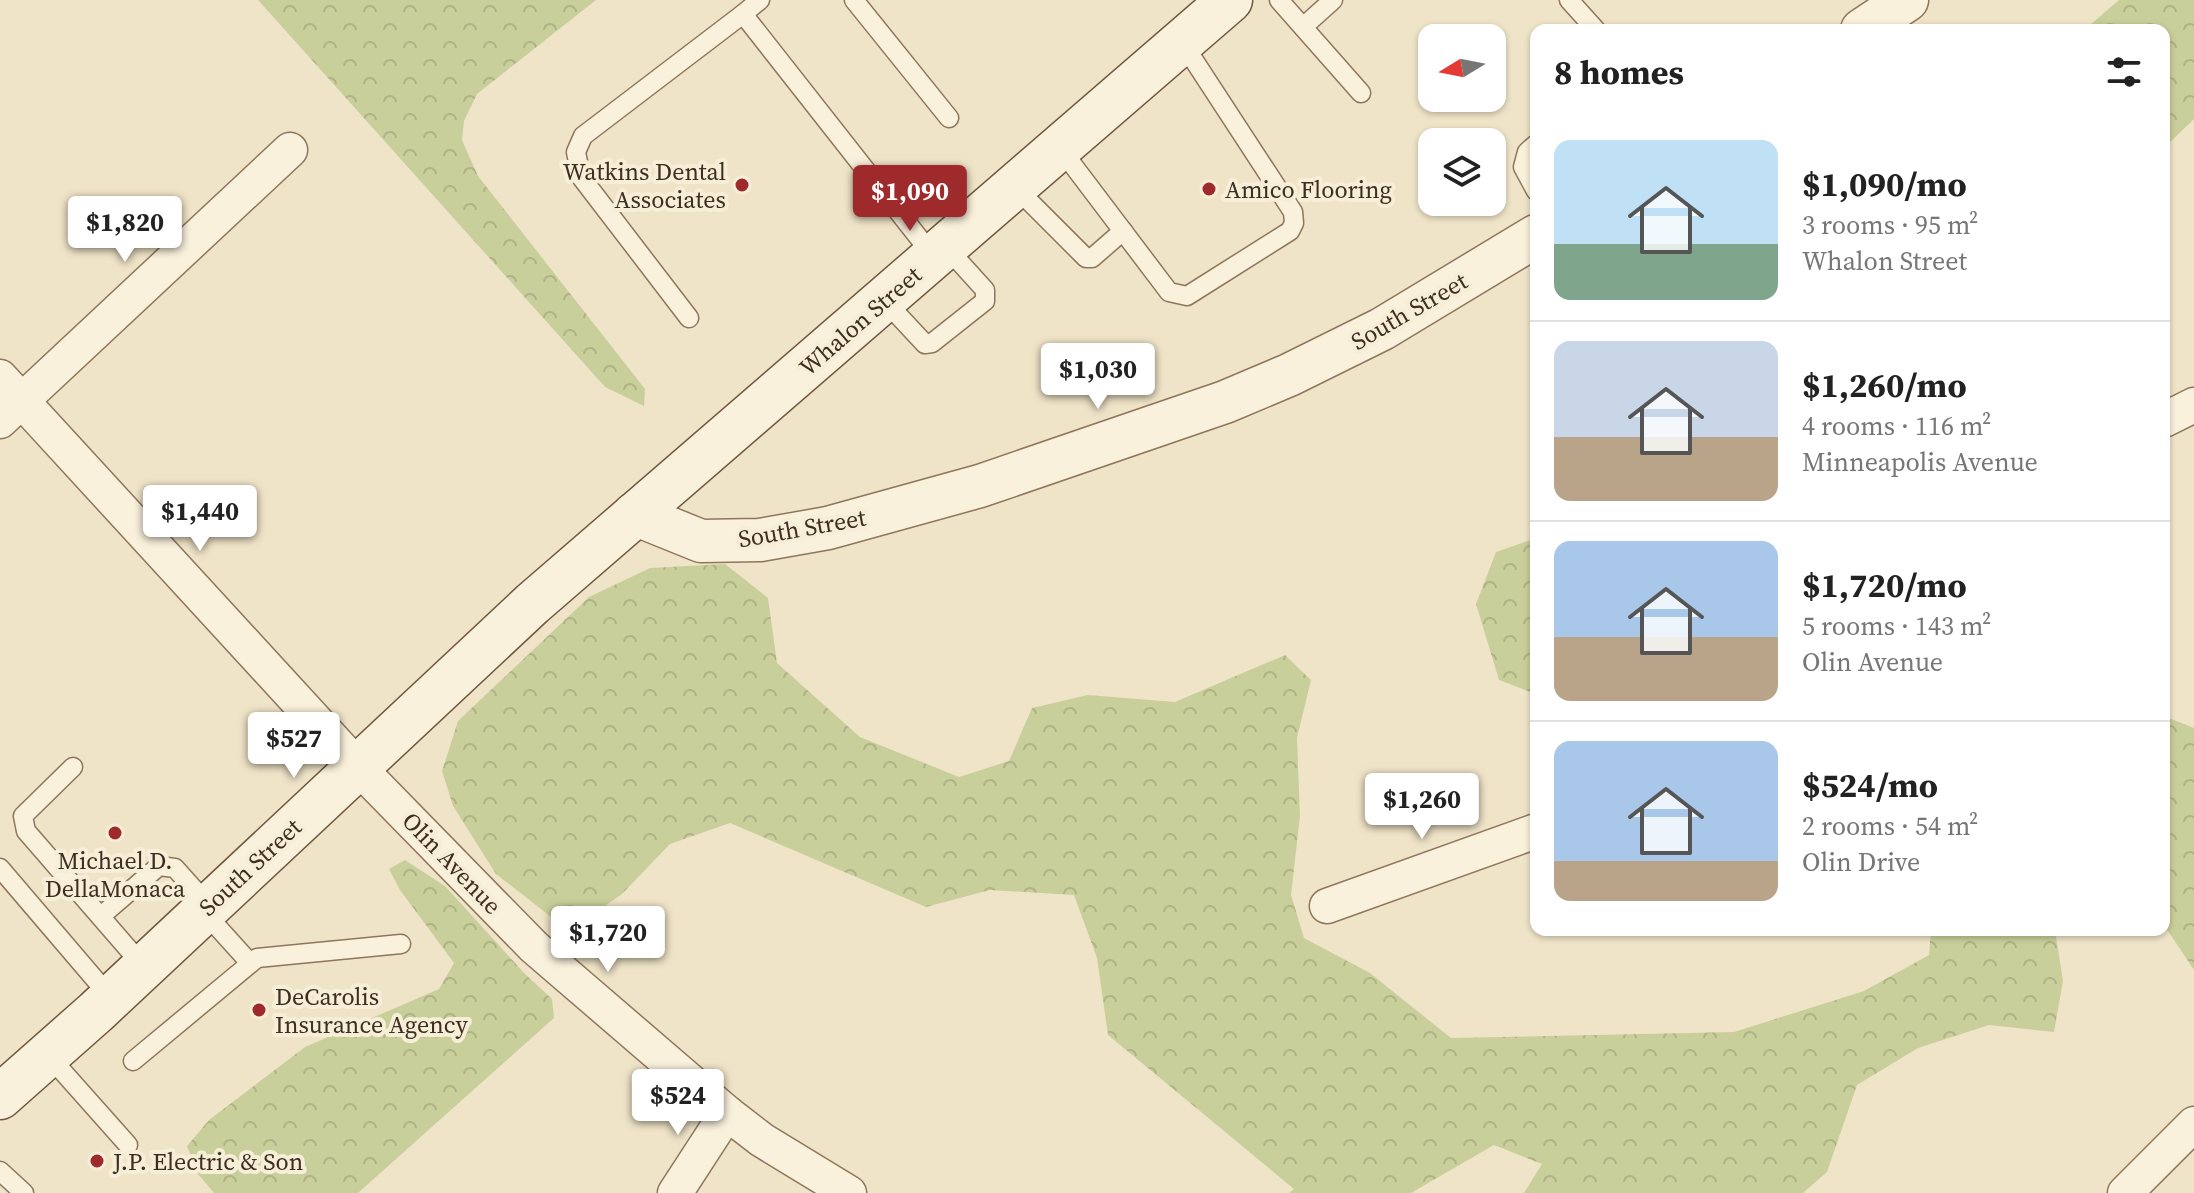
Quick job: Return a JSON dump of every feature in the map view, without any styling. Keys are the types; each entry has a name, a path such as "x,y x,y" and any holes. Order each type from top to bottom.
{"main road":[{"name":"Whalon Street","path":"634,514 1230,0"},
{"name":"South Street","path":"0,1097 634,514"}],"street":[{"path":"1871,24 1907,0"},
{"path":"7,399 290,150"},
{"name":"South Street","path":"634,514 701,541 760,540 828,528 965,491 1225,402 1289,375 1382,329 1530,240"},
{"name":"Olin Avenue","path":"7,399 534,947 727,1113 762,1140 849,1193"},
{"path":"2170,417 2194,405"},
{"path":"1327,906 1530,833"},
{"path":"675,1193 727,1113"},
{"path":"2125,1193 2194,1124"}],"lane":[{"path":"689,318 581,177 576,152 583,136 760,0"},
{"path":"854,0 949,118"},
{"path":"1279,0 1361,93"},
{"path":"1303,27 1333,0"},
{"path":"1569,0 1591,24"},
{"path":"743,14 940,252 985,290 985,301 932,343 925,344 884,300"},
{"path":"1060,148 1169,292 1187,296 1290,231 1294,223 1293,212 1182,42"},
{"path":"1530,149 1523,167 1530,180"},
{"path":"1015,187 1086,258 1092,258 1123,231"},
{"path":"73,767 23,816 26,831 144,967"},
{"path":"101,916 159,866 167,865 175,868 250,963"},
{"path":"0,868 111,998"},
{"path":"133,1061 250,963 267,956 401,944"},
{"path":"48,1055 128,1145"},
{"path":"0,1171 24,1193"}],"green space":[{"path":"258,0 596,0 477,94 464,121 462,140 478,176 645,389 644,406 605,387"},
{"path":"2119,0 2194,0 2194,119 2170,142 2170,24 2091,24"},
{"path":"1530,540 1530,692 1499,680 1476,604 1496,552"},
{"path":"725,564 768,598 777,663 860,737 959,777 1009,761 1032,708 1088,695 1175,702 1285,655 1311,680 1297,738 1300,816 1291,895 1304,938 1370,973 1451,1038 1734,1032 1864,991 1929,955 1931,936 2056,936 2063,981 2054,1032 1989,1025 1918,1048 1857,1085 1827,1172 1803,1193 1524,1193 1542,1164 1494,1145 1411,1193 1289,1193 1294,1189 1108,1035 1097,958 1074,895 990,890 926,907 730,823 670,844 622,894 569,931 496,874 453,806 442,771 458,721 589,597 650,568"},
{"path":"2170,718 2194,728 2194,970 2170,934"},
{"path":"405,860 445,886 525,974 552,999 554,1018 358,1193 214,1193 198,1174 187,1146 209,1120 305,1047 439,989 454,963 400,890 389,869"}],"place":[{"name":"Watkins Dental Associates","path":"742,185"},
{"name":"Amico Flooring","path":"1209,189"},
{"name":"Michael D. DellaMonaca","path":"115,833"},
{"name":"DeCarolis Insurance Agency","path":"259,1010"},
{"name":"J.P. Electric & Son","path":"97,1161"}]}
